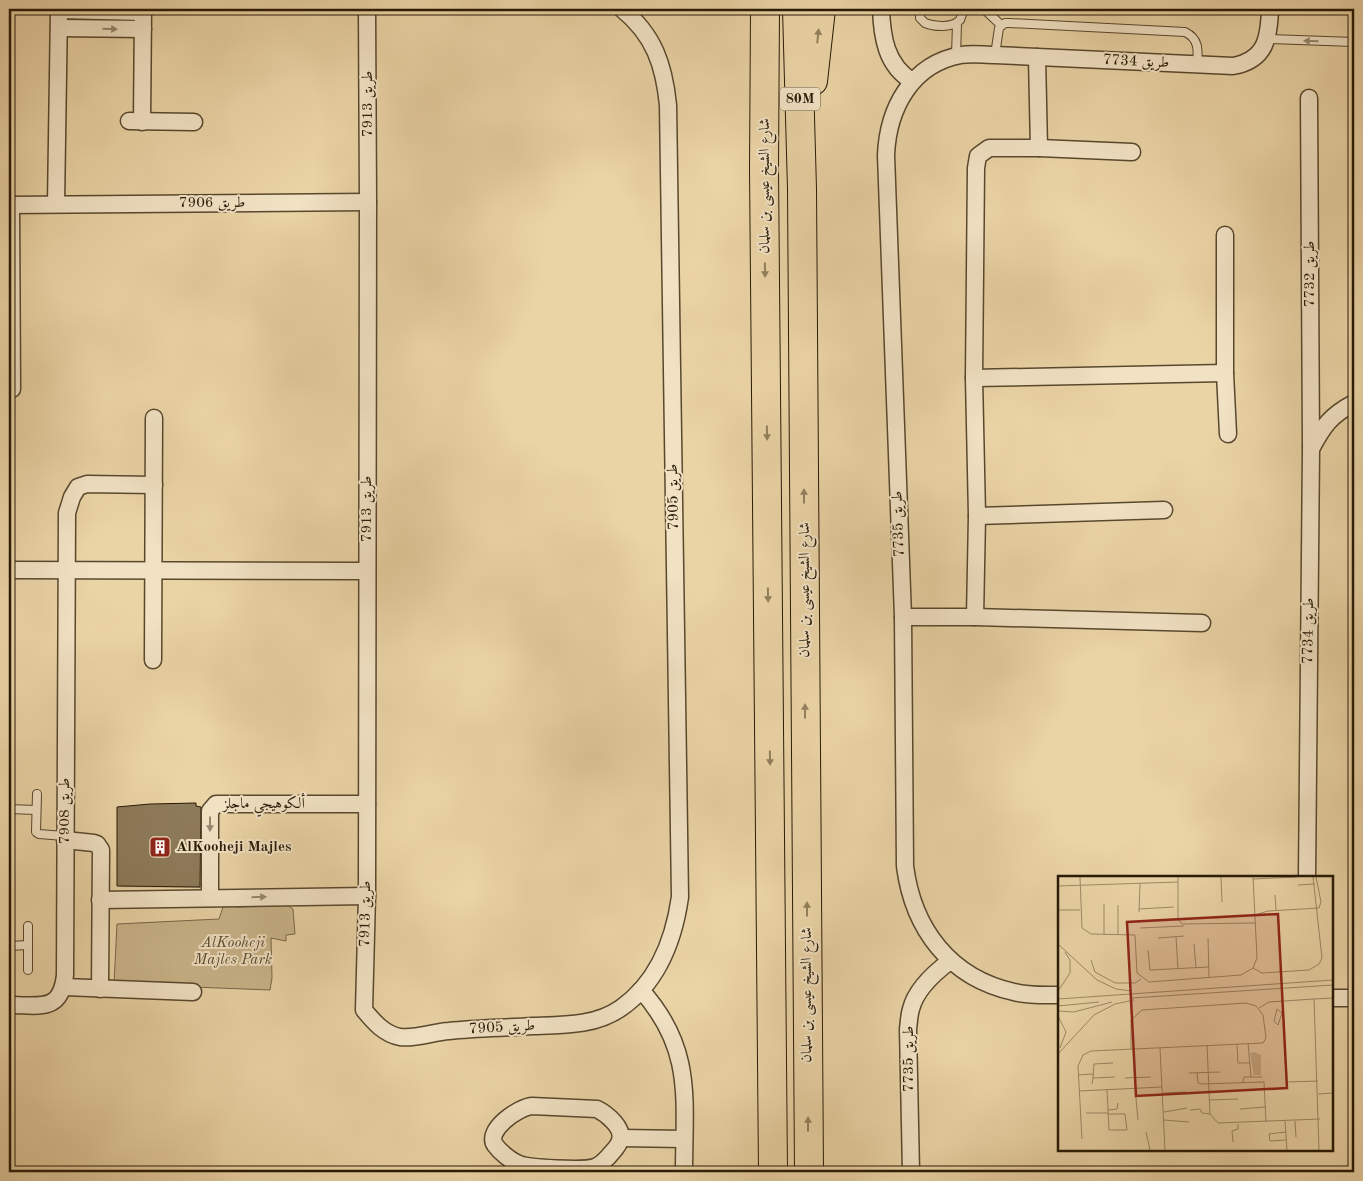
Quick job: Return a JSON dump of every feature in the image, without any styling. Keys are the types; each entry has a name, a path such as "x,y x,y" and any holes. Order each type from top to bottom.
{"highway":[{"name":"شارع الشيخ عيسى بن سلمان","path":"797,9 802,189 809,1172"},
{"path":"802,189 821,9"},
{"name":"شارع الشيخ عيسى بن سلمان","path":"761,10 774,1172"}],"street":[{"path":"56,204 59,9 143,10 136,122 194,122"},
{"name":"طريق 7913","path":"364,1010 367,896 367,9"},
{"name":"طريق 7905","path":"364,1010 383,1030 400,1037 449,1031 581,1024 608,1016 631,1000 641,990 654,974 664,956 674,930 680,897 668,105 666,81 659,58 648,36 633,18 622,9"},
{"path":"881,9 882,31 886,49 894,65 912,81"},
{"path":"1268,39 1270,9"},
{"path":"59,28 143,29"},
{"name":"طريق 7734","path":"959,56 996,55 1233,66 1247,62 1259,53 1268,39"},
{"name":"طريق 7735","path":"959,56 935,64 912,81 892,116 888,128 886,155 903,617 905,866 907,882 914,906 925,929 950,961 970,975 999,988 1031,995 1058,995"},
{"path":"1037,57 1039,148"},
{"name":"طريق 7732","path":"1310,98 1311,449"},
{"path":"975,617 977,516 974,378 976,168 978,156 989,148 1132,152"},
{"name":"طريق 7906","path":"10,205 368,202"},
{"path":"10,205 12,389"},
{"path":"1225,235 1225,373 1228,434"},
{"path":"974,378 1225,373"},
{"name":"طريق 7734","path":"1307,876 1311,449 1323,426 1338,411 1354,403"},
{"path":"153,660 154,418"},
{"name":"طريق 7908","path":"64,987 65,571 67,513 72,497 78,487 88,484 154,485"},
{"path":"977,516 1164,510"},
{"path":"9,570 366,571"},
{"path":"903,617 1202,623"},
{"name":"ألكوهيجي ماجلز","path":"210,898 210,811 216,804 367,804"},
{"path":"65,838 97,844 100,850 100,986"},
{"path":"100,900 367,896"},
{"name":"طريق 7735","path":"911,1172 908,1029 911,1008 922,988 934,973 950,961"},
{"path":"9,1005 34,1005 53,1002 57,1000 64,987 100,986 193,992"},
{"path":"641,990 654,1004 665,1021 680,1057 683,1076 684,1172"},
{"path":"1333,998 1354,998"},
{"path":"532,1106 597,1109 604,1113 618,1128 621,1138 618,1146 602,1163 589,1168 520,1165 497,1148 493,1138 497,1128 516,1111 532,1106"},
{"path":"621,1138 684,1138"}],"lane":[{"path":"920,9 920,18 925,23 947,25 957,23"},
{"path":"959,56 957,23 963,15 964,9"},
{"path":"984,9 1001,25"},
{"path":"1001,25 1009,23 1186,32 1197,43 1197,65"},
{"path":"996,55 997,34 1001,25"},
{"path":"1268,39 1354,42"},
{"path":"37,794 36,832 65,838"},
{"path":"9,809 36,810"},
{"path":"28,926 28,970"},
{"path":"9,946 28,945"}],"green space":[{"name":"AlKooheji Majles Park","path":"224,904 238,907 287,905 293,909 295,934 286,935 286,941 271,938 272,978 270,990 114,984 117,924 219,919"}],"building":[{"name":"AlKooheji Majles","path":"196,803 196,806 201,807 200,887 117,886 117,807"}],"place":[{"name":"AlKooheji Majles","path":"160,847"}]}
